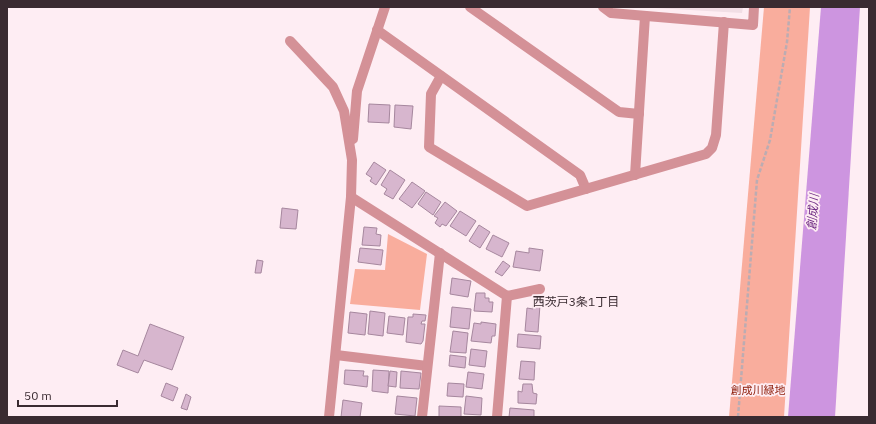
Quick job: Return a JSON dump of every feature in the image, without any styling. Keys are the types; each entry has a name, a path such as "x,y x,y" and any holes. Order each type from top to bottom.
{"street":[{"path":"329,417 351,197 357,91 385,7"},
{"path":"470,7 619,112 638,114"},
{"path":"603,7 611,13 753,25 754,7"},
{"path":"635,175 645,16"},
{"path":"441,76 431,94 429,147 527,206 706,154 712,148 716,135 724,22"},
{"path":"377,30 580,175 586,189"},
{"path":"290,41 333,88 344,111 352,160"},
{"path":"351,197 507,296 540,289"},
{"path":"422,417 426,366 440,253"},
{"path":"497,417 507,296"},
{"path":"336,355 426,366"}],"path":[{"path":"738,417 757,180 770,140 787,42 790,7"}],"shaded area":[{"path":"637,7 743,7 742,13"}],"green space":[{"name":"創成川緑地","path":"764,7 810,7 784,417 729,417"},
{"path":"388,234 427,254 420,310 350,304 355,269 385,270"}],"water":[{"name":"創成川","path":"821,7 860,7 835,417 788,417"}],"building":[{"path":"369,104 390,105 389,123 368,122"},
{"path":"395,105 413,106 411,129 394,127"},
{"path":"374,162 386,170 376,185 370,181 372,178 366,174"},
{"path":"390,170 405,180 393,199 384,194 387,189 381,185"},
{"path":"412,182 425,191 412,208 399,199"},
{"path":"426,192 441,202 433,215 418,204"},
{"path":"445,202 457,211 446,226 442,224 440,227 435,223 438,218 434,216"},
{"path":"282,208 298,210 296,229 280,228"},
{"path":"460,211 476,221 466,236 450,226"},
{"path":"479,225 490,232 480,248 469,241"},
{"path":"364,227 377,228 376,234 381,235 380,246 362,245"},
{"path":"493,235 509,243 502,257 486,249"},
{"path":"360,248 383,250 381,265 358,262"},
{"path":"529,248 543,250 540,271 513,267 516,251 529,253"},
{"path":"257,260 263,261 261,273 255,273"},
{"path":"503,261 510,266 502,276 495,272"},
{"path":"452,278 471,281 468,297 450,294"},
{"path":"476,293 485,293 485,298 489,298 489,302 493,302 492,312 474,311"},
{"path":"533,305 540,305 538,332 525,331 527,308 533,309"},
{"path":"452,307 471,309 469,329 450,327"},
{"path":"370,311 385,313 383,336 368,334"},
{"path":"350,312 367,314 365,335 348,333"},
{"path":"413,314 426,315 425,321 422,321 421,324 425,324 423,341 421,344 406,342 408,317 413,317"},
{"path":"389,316 405,318 403,335 387,333"},
{"path":"481,322 496,324 495,336 492,336 491,343 471,341 474,323 481,324"},
{"path":"150,324 184,337 172,370 144,360 138,373 117,365 123,350 138,356"},
{"path":"453,331 468,333 466,353 450,352"},
{"path":"518,334 541,336 540,349 517,347"},
{"path":"471,349 487,351 485,367 469,365"},
{"path":"450,355 466,357 465,368 449,366"},
{"path":"521,361 535,362 534,380 519,379"},
{"path":"345,370 364,371 363,376 368,376 367,387 344,384"},
{"path":"373,370 389,371 388,393 372,391"},
{"path":"390,371 397,372 396,387 388,386"},
{"path":"401,371 421,373 419,389 400,388"},
{"path":"468,372 484,374 482,389 466,387"},
{"path":"166,383 178,388 173,401 161,396"},
{"path":"448,383 464,384 463,397 447,396"},
{"path":"523,384 532,384 533,393 537,394 536,404 518,403 518,391 522,392"},
{"path":"186,394 191,397 187,410 181,408"},
{"path":"397,396 417,398 415,416 395,414"},
{"path":"466,396 482,398 481,415 464,414"},
{"path":"343,400 362,403 360,417 341,417"},
{"path":"439,406 461,407 461,417 439,417"},
{"path":"510,408 534,410 534,417 509,417"}],"district":[{"name":"西茨戸3条1丁目","path":"576,302"}]}
